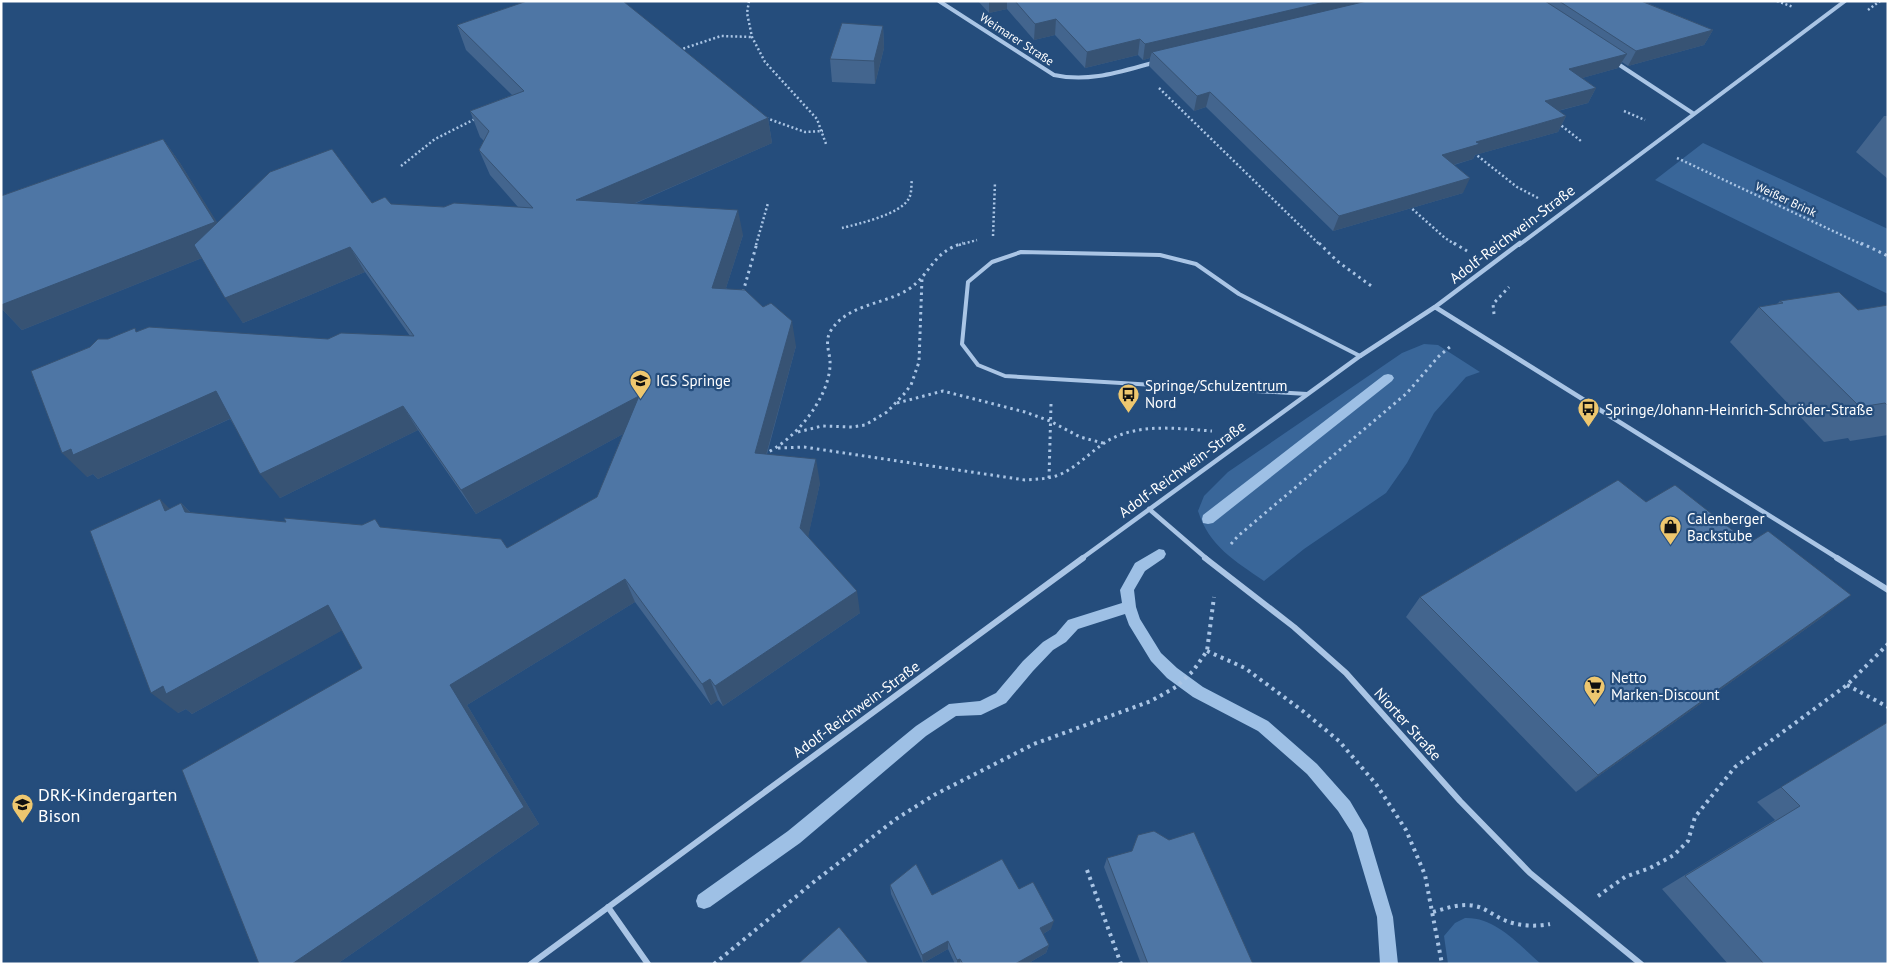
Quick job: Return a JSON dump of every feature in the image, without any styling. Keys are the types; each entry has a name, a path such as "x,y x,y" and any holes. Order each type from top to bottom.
{"street":[{"name":"Weimarer Straße","path":"940,1 1054,75 1075,80 1162,61"},
{"name":"Adolf-Reichwein-Straße","path":"531,964 1307,394 1360,356 1435,308 1845,1"},
{"path":"1614,61 1694,114"},
{"path":"1435,308 1888,590"},
{"name":"Niorter Straße","path":"1149,509 1221,572 1294,627 1346,673 1460,800 1524,866 1641,964"},
{"path":"608,907 648,964"}],"lane":[{"path":"1307,394 1005,376 978,365 962,344 968,282 992,262 1021,252 1160,255 1180,258 1196,264 1239,294 1360,356"}],"path":[{"path":"749,1 747,13 752,37 765,62 817,119 826,144"},
{"path":"1777,1 1798,9"},
{"path":"1865,12 1880,1"},
{"path":"674,52 720,36 752,37"},
{"path":"1153,82 1337,261 1374,288"},
{"path":"401,166 435,139 467,122 486,115"},
{"path":"758,118 768,118 781,122 804,134 823,132"},
{"path":"1558,123 1582,141"},
{"path":"1470,150 1517,186 1563,212"},
{"name":"Weißer Brink","path":"1683,153 1676,158 1888,256"},
{"path":"842,228 895,210 907,202 912,180"},
{"path":"992,262 994,182"},
{"path":"743,293 768,203"},
{"path":"1408,205 1445,238"},
{"path":"760,456 778,448 797,432 820,397 830,367 826,342 837,322 849,314 909,288 922,277 938,256 950,247 993,238"},
{"path":"797,432 822,426 852,427 865,425 876,420 911,385 918,362 922,277"},
{"path":"714,964 822,876 896,820 934,795 1034,744 1151,701 1176,687 1194,671 1207,651 1214,594 1227,550 1238,536 1371,425 1407,392 1438,357 1494,314 1493,304 1510,286"},
{"path":"1049,478 1051,379"},
{"path":"894,404 908,398 944,391 1006,406 1050,421 1080,437 1103,443"},
{"path":"778,448 804,447 1025,480 1049,478 1078,464 1103,443 1119,435 1152,428 1252,434"},
{"path":"1434,912 1461,905 1475,906 1490,911 1504,920 1525,925 1544,926 1564,920 1625,877 1650,868 1674,855 1688,841 1695,816 1735,767 1847,685 1888,644"},
{"path":"1207,651 1245,668 1339,742 1376,784 1406,830 1425,875 1434,912 1442,964"},
{"path":"1847,685 1888,707"},
{"path":"1088,870 1121,964"}],"shaded area":[{"path":"1703,143 1888,229 1888,294 1655,180"},
{"path":"1424,344 1438,345 1480,372 1466,377 1434,413 1407,463 1386,493 1304,549 1264,581 1224,552 1209,534 1198,511 1204,496 1228,472 1402,353"},
{"path":"1465,918 1487,922 1497,927 1541,964 1448,964 1444,936 1455,923"}],"building":[{"path":"527,1 623,1 768,118 576,200 738,210 712,288 745,290 763,307 771,303 792,321 755,453 816,459 800,528 857,591 715,686 710,679 702,684 625,579 450,685 524,807 292,964 259,964 182,770 362,668 328,605 166,694 163,686 151,693 90,531 160,499 165,511 181,503 185,512 286,522 284,518 362,525 375,519 380,527 501,539 507,548 597,497 639,396 461,490 403,406 260,474 216,391 73,455 71,449 62,453 31,371 90,347 98,339 108,339 135,328 136,332 149,327 328,339 341,333 414,336 350,247 225,298 194,245 270,172 332,149 372,203 385,197 391,204 444,207 454,203 533,208 479,150 489,131 470,111 524,91 457,25"},
{"path":"1015,1 1329,1 1145,44 1140,39 1087,52 1056,19 1035,24"},
{"path":"1367,1 1545,1 1627,54 1569,69 1596,88 1545,101 1566,116 1476,142 1480,144 1442,155 1470,178 1339,216 1210,92 1197,96 1152,52"},
{"path":"1559,1 1641,1 1713,30 1636,51"},
{"path":"842,23 883,26 874,61 830,59"},
{"path":"163,139 215,222 1,305 1,196"},
{"path":"1839,292 1858,310 1888,305 1888,406 1885,403 1860,407 1759,307 1783,303 1780,301"},
{"name":"Netto Marken-Discount","path":"1618,480 1646,502 1675,485 1749,543 1768,531 1851,595 1598,775 1420,597"},
{"path":"1888,722 1888,964 1764,964 1685,876 1800,806 1781,787"},
{"path":"1154,831 1169,840 1194,832 1253,964 1148,964 1107,858 1132,851 1138,835"},
{"path":"1002,859 1019,889 1033,882 1054,921 1040,928 1049,945 1015,964 963,964 960,959 957,960 948,941 922,955 890,885 916,864 932,895"},
{"path":"839,927 869,964 798,964"}],"waterway":[{"path":"1208,519 1388,378"},
{"path":"1129,607 1127,590 1140,567 1159,554"},
{"path":"704,901 794,837 921,731 954,709 981,708 1001,698 1028,666 1048,646 1061,638 1073,624 1129,607"},
{"path":"1129,607 1134,621 1156,657 1172,673 1198,692 1263,726 1312,769 1344,806 1359,830 1385,917 1389,964"}],"place":[{"name":"IGS Springe","path":"640,399"},
{"name":"Springe/Schulzentrum Nord","path":"1129,413"},
{"name":"Springe/Johann-Heinrich-Schröder-Straße","path":"1589,428"},
{"name":"Calenberger Backstube","path":"1671,546"},
{"name":"Netto Marken-Discount","path":"1595,705"},
{"name":"DRK-Kindergarten Bison","path":"22,823"}]}
